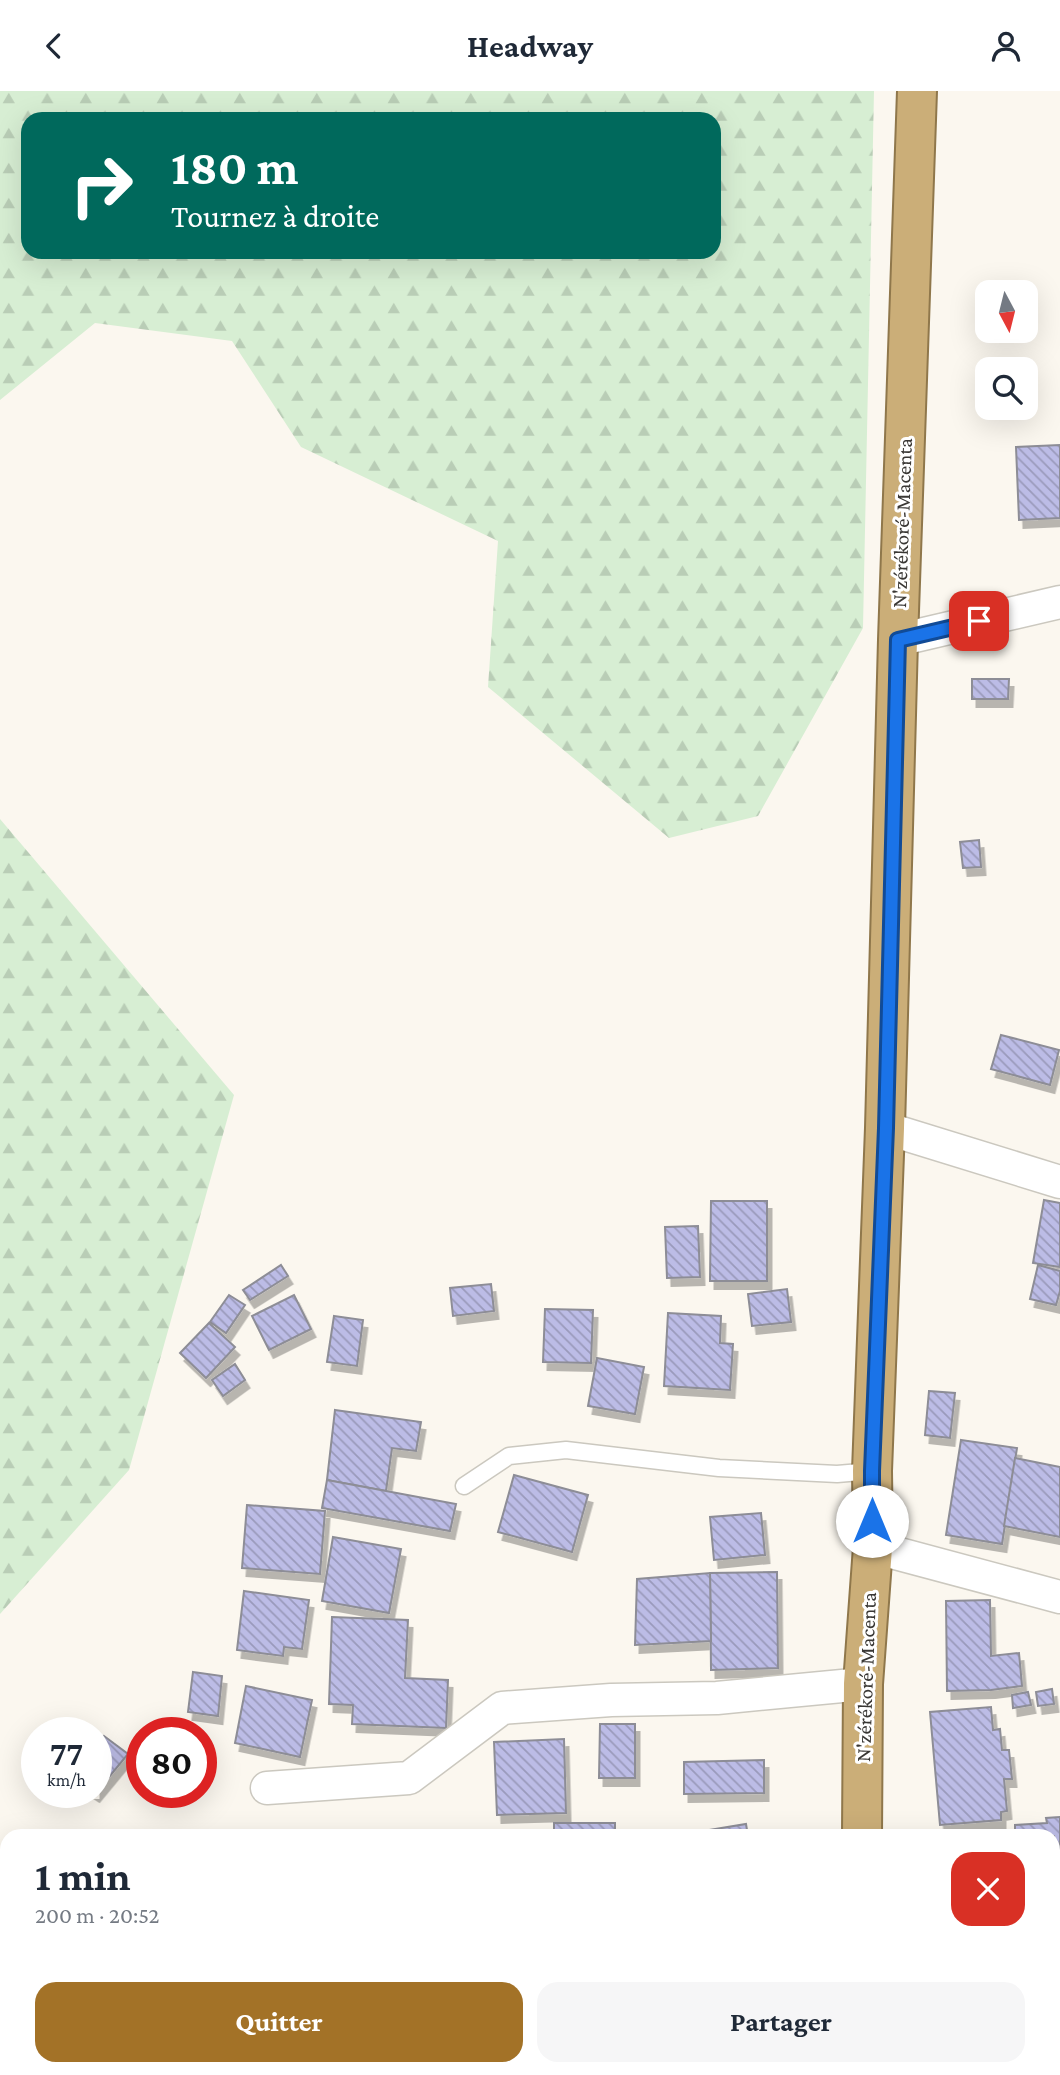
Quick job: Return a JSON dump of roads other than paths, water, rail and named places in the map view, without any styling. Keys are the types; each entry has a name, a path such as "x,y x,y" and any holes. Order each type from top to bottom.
{"highway":[{"name":"N'zérékoré-Macenta","path":"862,1829 863,1685 873,1547 872,1471 886,1128 898,640 917,91"}],"street":[{"path":"898,640 1060,602"},
{"path":"886,1128 1060,1182"},
{"path":"873,1547 1060,1597"},
{"path":"267,1789 409,1778 502,1708 611,1700 717,1698 863,1685"}],"lane":[{"path":"464,1486 509,1456 566,1450 719,1468 837,1474 872,1471"}]}
